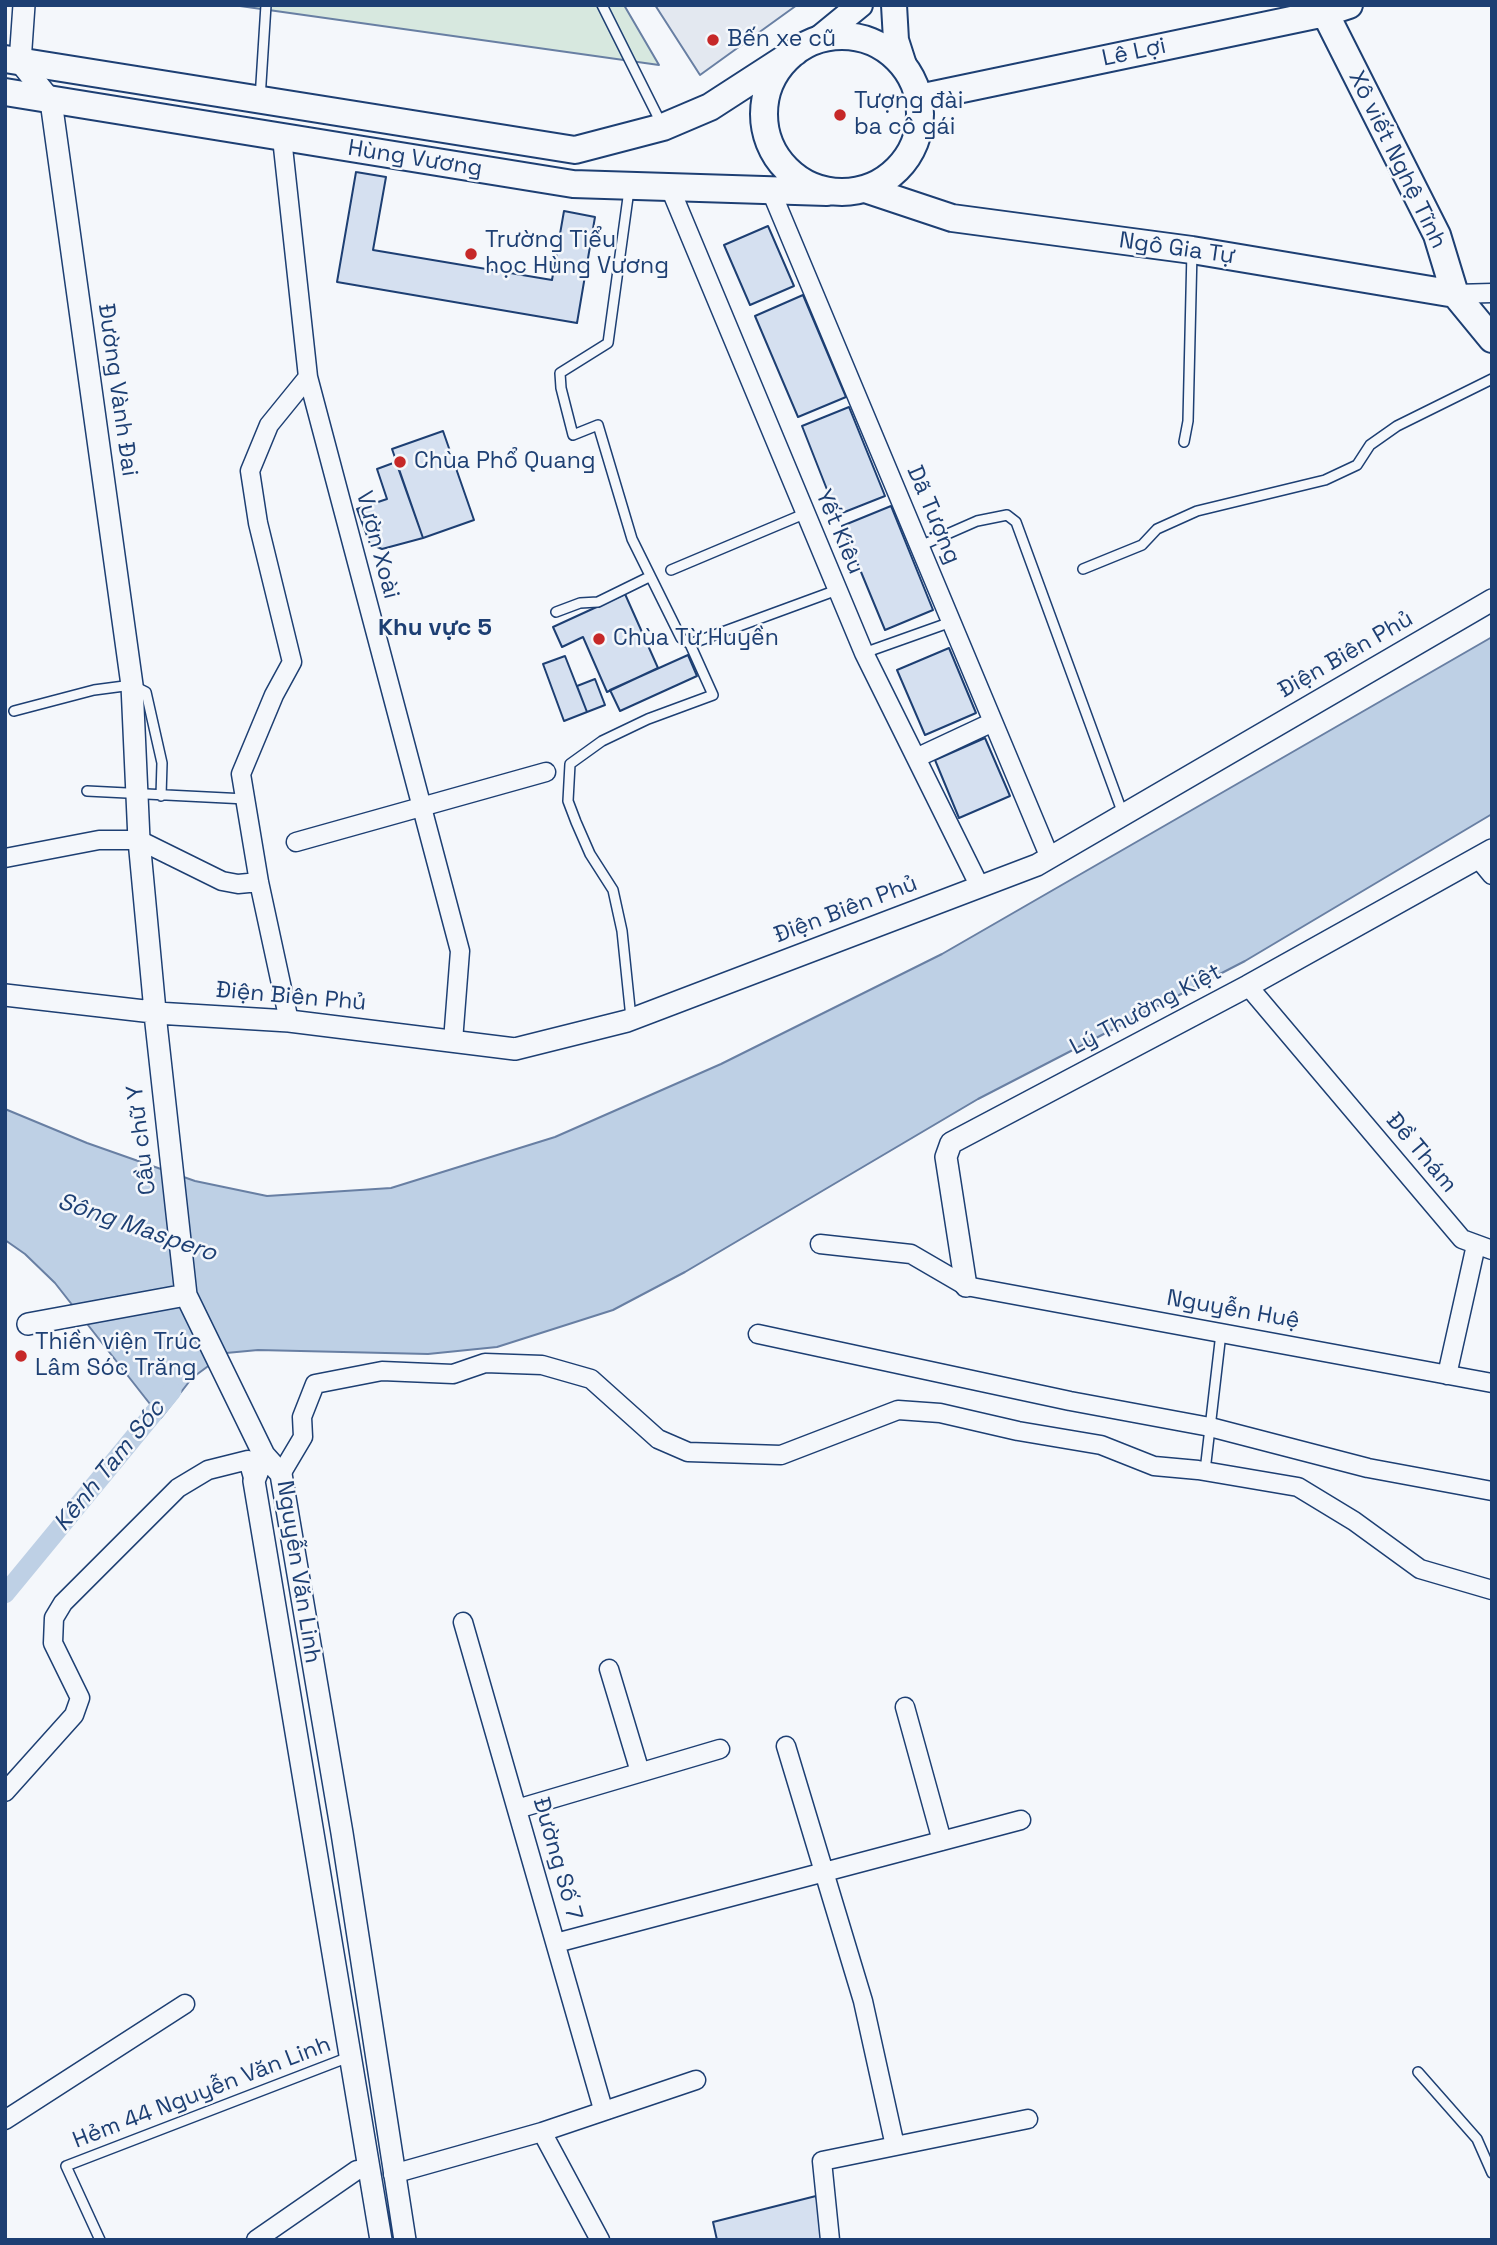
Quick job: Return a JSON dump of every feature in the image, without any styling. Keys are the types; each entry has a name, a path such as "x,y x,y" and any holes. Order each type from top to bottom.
{"main road":[{"path":"860,5 777,71 766,94 764,120 770,145 783,167 804,183 827,191 865,189 886,179 904,163 915,143 921,121 919,98 896,40 894,5"},
{"name":"Lê Lợi","path":"919,98 1337,9"},
{"name":"Xô viết Nghệ Tĩnh","path":"1337,9 1437,235 1455,294 1492,340"},
{"path":"805,47 840,36 864,39 886,49 904,65"},
{"name":"Hùng Vương","path":"13,61 575,150 663,127 710,107 805,47"},
{"name":"Hùng Vương","path":"5,92 573,184 827,191"},
{"path":"573,184 575,150"},
{"name":"Ngô Gia Tự","path":"865,189 952,218 1192,250 1455,294"}],"street":[{"path":"23,5 13,61 51,101"},
{"name":"Đường Vành Đai","path":"51,101 132,685"},
{"name":"Vườn Xoài","path":"282,138 307,377 460,951 453,1041"},
{"name":"Yết Kiêu","path":"670,188 864,653 980,887"},
{"name":"Dã Tượng","path":"771,191 1050,858"},
{"name":"Ngô Gia Tự","path":"1455,294 1492,293"},
{"path":"289,1021 259,882 242,774 274,695 292,662 258,523 250,471 269,425 307,377"},
{"name":"Điện Biên Phủ","path":"5,995 155,1014 289,1021 515,1049 631,1019 1050,858 1492,600"},
{"name":"Cầu chữ Y","path":"132,685 139,840 186,1295 264,1455"},
{"path":"916,758 993,722"},
{"path":"296,842 547,772"},
{"path":"5,858 99,840 139,840 222,881 237,884 259,882"},
{"name":"Lý Thường Kiệt","path":"966,1286 946,1157 951,1143 1487,861"},
{"name":"Đề Thám","path":"1248,986 1462,1239 1484,1248 1447,1375"},
{"name":"Nguyễn Huệ","path":"820,1244 911,1254 966,1286 1492,1383"},
{"path":"29,1324 186,1295"},
{"path":"758,1334 1070,1401 1210,1427 1368,1468 1492,1492"},
{"path":"281,1474 303,1437 302,1418 315,1384 382,1371 453,1374 485,1363 542,1365 591,1379 658,1439 688,1452 781,1455 898,1410 940,1413 1018,1432 1101,1445 1154,1466 1205,1471 1298,1487 1354,1521 1420,1569 1492,1590"},
{"name":"Nguyễn Văn Linh","path":"381,2240 254,1481 264,1455 281,1474 342,1833 405,2240"},
{"path":"5,1792 74,1716 80,1698 53,1643 54,1618 63,1603 177,1488 208,1470 248,1460 254,1481"},
{"name":"Đường Số 7","path":"463,1622 603,2109"},
{"path":"609,1669 640,1772"},
{"path":"905,1707 942,1841"},
{"path":"786,1746 822,1873 863,2001 895,2146"},
{"path":"517,1809 720,1749"},
{"path":"556,1943 1021,1820"},
{"path":"315,1838 342,1833"},
{"path":"5,2120 185,2004"},
{"path":"256,2240 310,2199 356,2170 393,2174 542,2132 603,2109 696,2080"},
{"path":"830,2240 822,2161 1028,2119"},
{"path":"542,2132 600,2240"}],"lane":[{"path":"260,100 266,5"},
{"path":"602,5 663,127"},
{"path":"629,186 608,343 560,373 573,435 598,425 632,539 681,638 690,644 713,695 648,719 602,741 569,764 568,801 590,854 613,890 622,931 631,1019"},
{"path":"1184,442 1188,421 1192,250"},
{"path":"1083,569 1142,545 1157,529 1197,511 1325,480 1357,465 1370,445 1397,426 1492,379"},
{"path":"671,570 804,514"},
{"path":"920,546 977,521 1006,515 1016,522 1123,816"},
{"path":"556,612 580,603 598,602 649,578"},
{"path":"690,644 837,590"},
{"path":"864,653 951,622"},
{"path":"15,710 54,698 132,685"},
{"name":"Đường Vành Đai","path":"132,685 146,692 153,715 162,763 161,796"},
{"path":"87,791 247,799"},
{"path":"1205,1471 1221,1333"},
{"name":"Hẻm 44 Nguyễn Văn Linh","path":"100,2240 66,2165 351,2057"},
{"path":"1418,2072 1477,2139 1492,2173"}],"shaded area":[{"path":"233,5 624,5 659,65"},
{"name":"Bến xe cũ","path":"655,5 797,5 700,75"}],"water":[{"name":"Sông Maspero","path":"1492,637 1492,814 1245,961 978,1099 685,1272 613,1310 497,1347 428,1354 258,1350 226,1353 192,1378 161,1418 55,1283 25,1254 5,1240 5,1109 87,1143 195,1181 267,1196 391,1188 555,1137 721,1064 942,954"}],"building":[{"path":"356,172 386,177 373,250 552,280 564,211 595,217 577,323 337,282"},
{"path":"768,226 794,286 750,305 724,245"},
{"path":"803,295 846,397 798,417 755,316"},
{"path":"849,407 885,496 837,515 802,426"},
{"path":"443,431 474,520 423,538 392,449"},
{"path":"396,462 423,538 382,549 370,544 357,509 387,499 377,469"},
{"path":"891,506 933,610 885,630 842,526"},
{"path":"625,594 658,668 607,692 583,637 562,647 553,627"},
{"path":"949,648 976,713 925,735 897,670"},
{"path":"688,655 697,676 620,711 610,690"},
{"path":"565,656 587,712 564,721 543,664"},
{"path":"595,679 605,705 587,712 577,686"},
{"path":"985,738 1010,796 959,818 935,760"},
{"path":"816,2196 827,2240 717,2240 713,2222"}],"waterway":[{"name":"Kênh Tam Sóc","path":"5,1594 172,1391"}],"place":[{"name":"Bến xe cũ","path":"713,40"},
{"name":"Tượng đài ba cô gái","path":"840,115"},
{"name":"Trường Tiểu học Hùng Vương","path":"471,254"},
{"name":"Chùa Phổ Quang","path":"400,462"},
{"name":"Chùa Từ Huyền","path":"599,639"},
{"name":"Thiền viện Trúc Lâm Sóc Trăng","path":"21,1356"}],"district":[{"name":"Khu vực 5","path":"435,628"}]}
